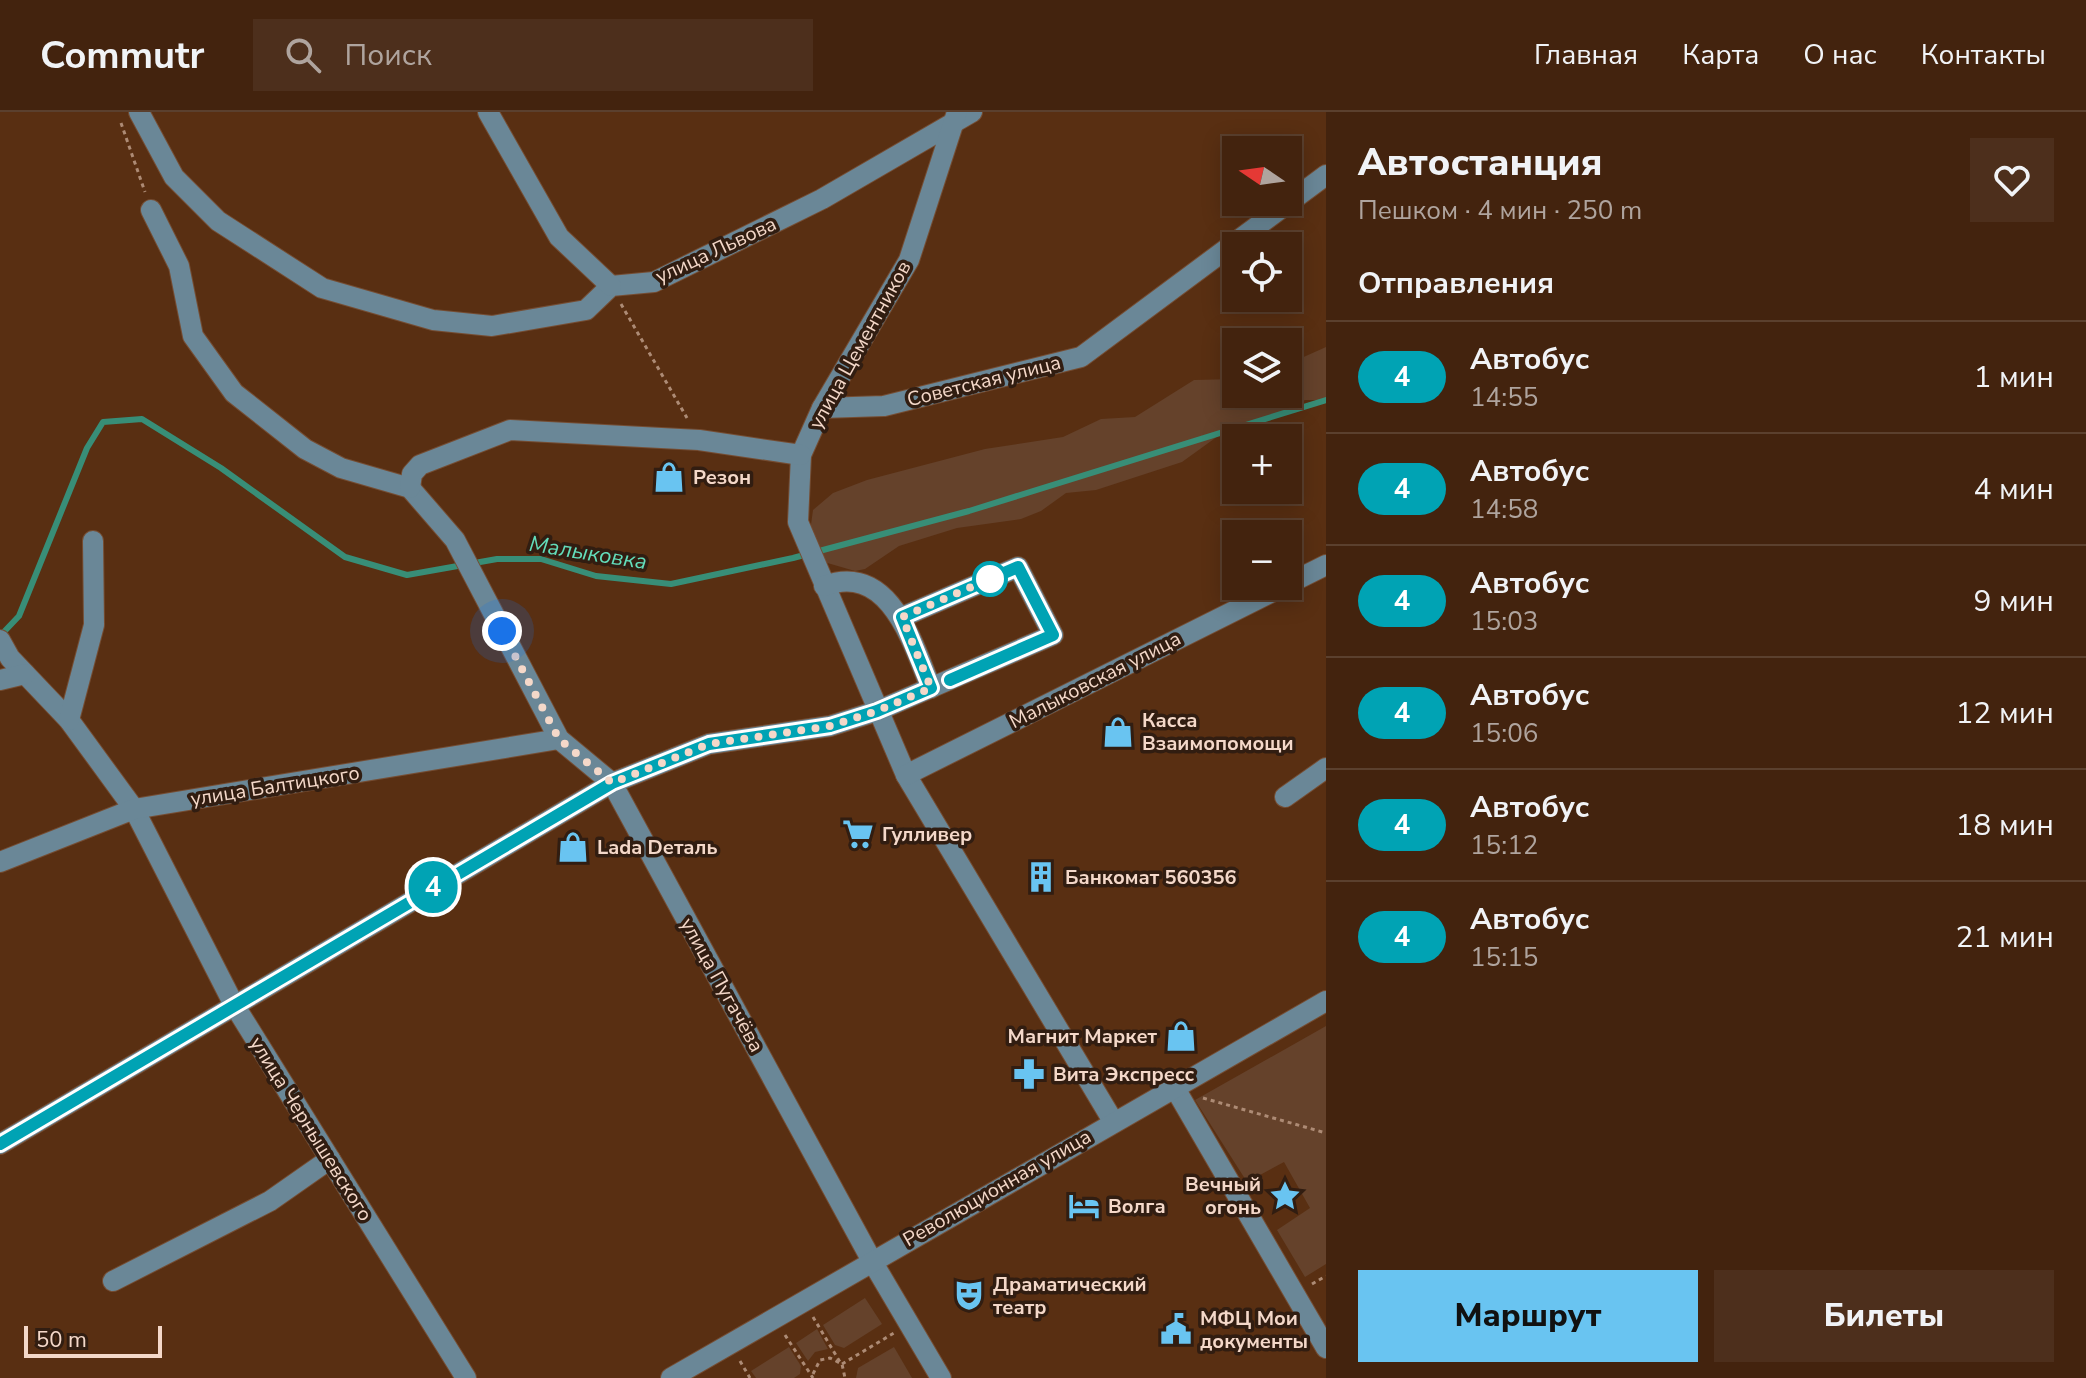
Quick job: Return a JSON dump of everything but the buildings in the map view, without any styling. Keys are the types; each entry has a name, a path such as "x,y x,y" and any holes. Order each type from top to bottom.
{"street":[{"path":"139,112 174,177 218,221 322,288 433,320 492,326 586,310 611,286 559,237 488,112"},
{"name":"улица Львова","path":"611,286 654,282 822,199 962,115"},
{"name":"улица Цементников","path":"962,115 909,260 822,408 801,455 798,522 906,775 1113,1121"},
{"name":"Советская улица","path":"822,408 884,406 1081,357 1326,175"},
{"path":"151,210 179,266 193,336 234,393 305,449 329,462 410,488 412,474 420,465 510,430 699,440 801,455"},
{"name":"улица Пугачёва","path":"410,488 455,540 559,739 612,783 872,1261 941,1378"},
{"path":"69,720 94,625 93,541"},
{"name":"Малыковская улица","path":"1302,577 1326,565"},
{"path":"0,1144 233,1003 612,783 709,744 830,726 877,711 1053,635 1018,567 902,617"},
{"path":"820,578 863,582 902,617 931,688"},
{"name":"Малыковская улица","path":"906,775 1256,600"},
{"name":"улица Чернышевского","path":"0,640 25,674 69,720 134,809 233,1003 466,1378"},
{"path":"0,680 25,674"},
{"name":"улица Балтицкого","path":"0,862 134,809 559,739"},
{"path":"1285,797 1326,768"},
{"name":"Революционная улица","path":"671,1378 1326,1001"},
{"path":"1176,1090 1326,1348"},
{"path":"113,1281 270,1201 330,1159"}],"path":[{"path":"117,112 151,210"},
{"path":"611,286 699,440"},
{"path":"1176,1090 1326,1133"},
{"path":"803,1301 841,1363 845,1378"},
{"path":"775,1318 813,1378"},
{"path":"841,1363 909,1324"},
{"path":"813,1378 813,1369 820,1360 830,1358 841,1363"}],"shaded area":[{"path":"1326,347 1326,400 1302,402 1302,358"},
{"path":"1222,379 1222,408 1289,408 1257,424 1222,424 1222,433 1182,462 1096,490 1066,493 1041,511 1021,519 957,528 899,546 865,569 855,571 824,562 810,532 813,510 833,493 867,480 985,449 1063,437 1101,419 1135,417 1194,380"},
{"path":"1326,1026 1326,1264 1305,1277 1277,1230 1310,1208 1284,1162 1247,1182 1195,1100"},
{"path":"865,1298 882,1324 844,1348 835,1345 823,1325"},
{"path":"817,1329 828,1349 815,1352 808,1361 796,1343"},
{"path":"789,1347 801,1366 800,1374 794,1378 756,1378 751,1371"},
{"path":"894,1347 912,1378 856,1378 858,1368"}],"waterway":[{"name":"Малыковка","path":"0,636 19,616 87,448 103,422 142,419 221,468 345,557 407,575 497,559 541,559 596,576 671,584 793,558 969,511 1326,400"}],"bus line":[{"name":"4","path":"0,1144 233,1003 612,783 709,744 830,726 877,711 931,688 902,617 1018,567 1053,635 950,680"}],"place":[{"name":"Резон","path":"669,477"},
{"name":"Касса Взаимопомощи","path":"1118,732"},
{"name":"Гулливер","path":"858,834"},
{"name":"Lada Dеталь","path":"573,847"},
{"name":"Банкомат 560356","path":"1041,877"},
{"name":"Магнит Маркет","path":"1181,1036"},
{"name":"Вита Экспресс","path":"1029,1074"},
{"name":"Вечный огонь","path":"1285,1196"},
{"name":"Волга","path":"1084,1206"},
{"name":"Драматический театр","path":"969,1295"},
{"name":"МФЦ Мои документы","path":"1176,1329"}],"route":[{"path":"502,631 559,739 612,783 709,744 830,726 877,711 931,688 902,617 990,579"}]}
